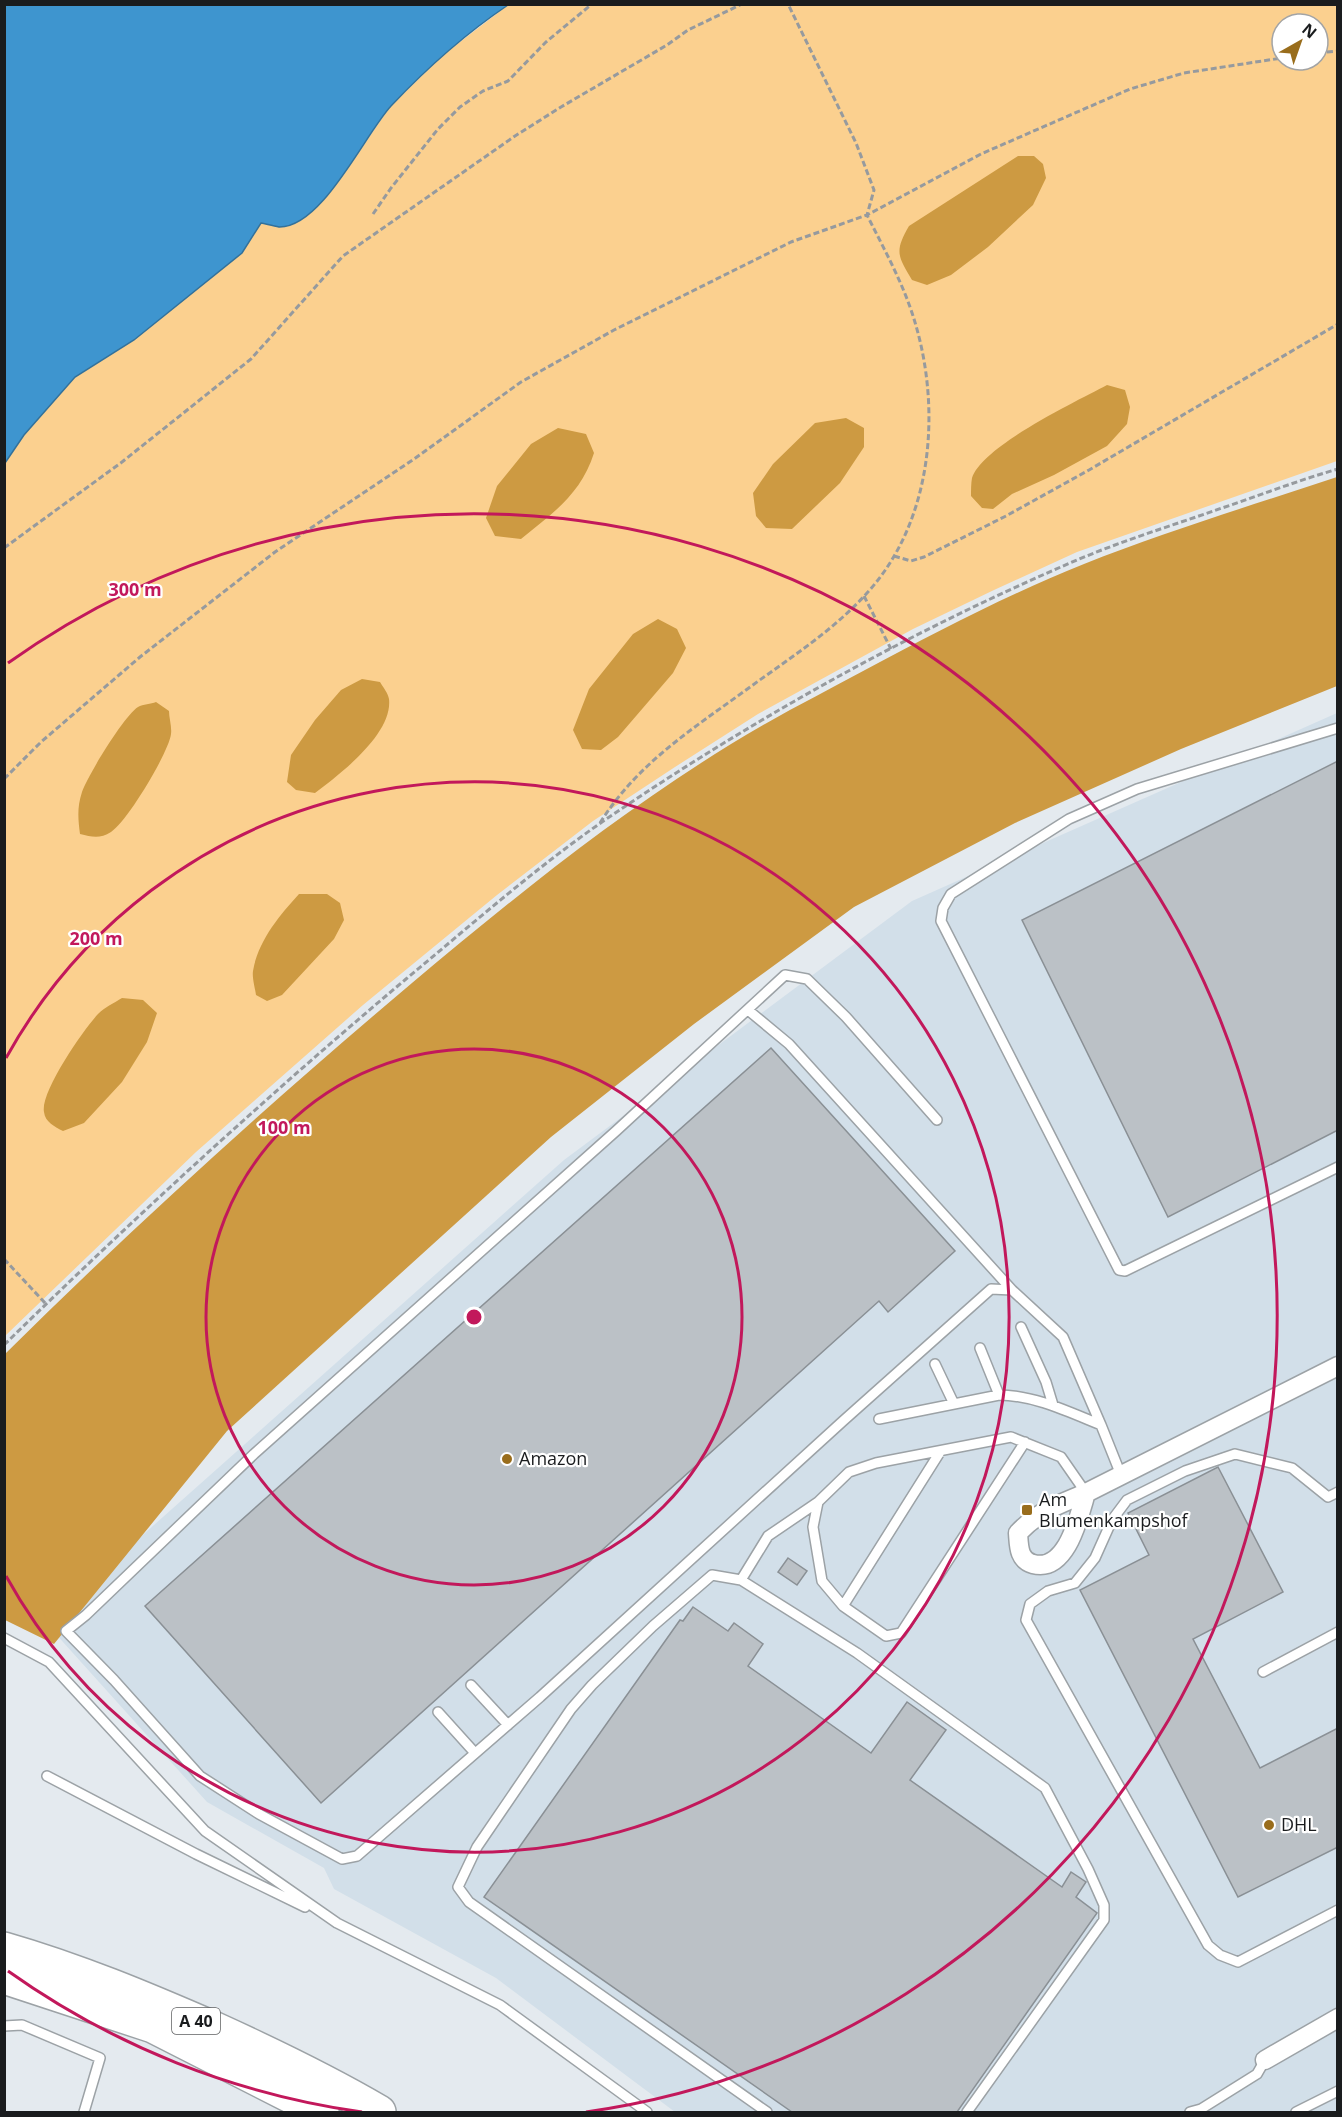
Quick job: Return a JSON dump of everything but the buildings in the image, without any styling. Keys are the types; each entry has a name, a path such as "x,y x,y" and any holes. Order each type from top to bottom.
{"highway":[{"name":"A 40","path":"4,1949 44,1960 161,2005 261,2050 379,2112"},
{"name":"A 40","path":"4,1977 153,2026 322,2112"}],"street":[{"path":"1086,1493 1075,1530 1061,1554 1053,1562 1040,1566 1028,1563 1019,1552 1018,1533 1032,1518 1338,1366"},
{"path":"1265,2060 1338,2018"}],"lane":[{"path":"1338,728 1137,789 1069,819 951,894 943,908 941,921 1119,1270 1125,1271 1338,1167"},
{"path":"937,1120 846,1017 807,979 785,975 616,1131 254,1455 86,1615 66,1631 114,1680 200,1776 259,1814 342,1859 357,1856 508,1725 991,1289 1012,1290"},
{"path":"748,1010 789,1044 1012,1290 1063,1337 1121,1475"},
{"path":"1021,1328 1046,1382 1053,1405"},
{"path":"980,1348 999,1395"},
{"path":"935,1364 954,1404"},
{"path":"879,1419 999,1395 1012,1395 1053,1405 1101,1425"},
{"path":"741,1580 768,1536 818,1502 849,1472 876,1463 1011,1437 1061,1457 1086,1493"},
{"path":"818,1502 813,1527 822,1581 843,1606 886,1636 901,1633 1025,1442"},
{"path":"843,1606 940,1452"},
{"path":"1338,1492 1328,1497 1292,1468 1235,1454 1185,1471 1127,1500 1112,1520 1095,1558 1075,1583 1048,1591 1030,1604 1026,1620 1208,1945 1220,1955 1238,1962 1338,1910"},
{"path":"767,2112 469,1902 458,1887 477,1847 571,1708 653,1626 712,1575 741,1580 857,1653 1045,1788 1088,1869 1104,1905 1104,1920 967,2112"},
{"path":"1263,1672 1338,1632"},
{"path":"4,1638 49,1662 205,1831 337,1923"},
{"path":"471,1685 508,1725"},
{"path":"438,1712 475,1753"},
{"path":"47,1776 196,1854 500,2005 647,2112"},
{"path":"4,2026 22,2025 100,2058 84,2112"},
{"path":"1190,2112 1201,2109 1257,2074 1265,2060"},
{"path":"1296,2112 1338,2091"}],"path":[{"path":"373,214 438,129 460,107 483,91 508,81 546,42 592,4"},
{"path":"4,548 122,462 251,359 343,256 515,136 688,30 742,4"},
{"path":"599,825 614,801 641,771 686,734 840,621 887,568 915,512 923,477 929,430 928,390 914,318 867,215 874,190 856,143 788,4"},
{"path":"4,779 41,742 140,657 266,559 414,459 521,382 614,330 791,242 867,215 981,154 1130,88 1184,73 1270,60"},
{"path":"894,556 911,561 924,557 1006,516 1338,324"},
{"path":"4,1346 201,1156 501,899 599,825 762,719 891,649 998,596 1081,559 1338,469"},
{"path":"864,596 891,649"},
{"path":"4,1259 46,1304"}],"shaded area":[{"path":"508,5 1337,5 1337,461 1077,552 994,590 913,629 758,714 675,767 593,821 497,895 363,1005 196,1152 5,1336 5,463 24,435 75,377 134,340 242,253 261,222 280,227 344,174 389,108 443,55"},
{"path":"1018,156 1034,156 1043,164 1046,178 1033,205 988,247 951,275 927,285 912,280 900,254 901,242 909,226"},
{"path":"1107,385 1125,390 1130,407 1127,424 1107,446 1054,475 1012,494 993,509 982,508 971,496 972,478 979,465 993,452 1054,413"},
{"path":"846,418 864,428 864,447 840,483 792,529 766,528 756,516 753,493 773,464 815,423"},
{"path":"558,428 586,434 594,453 582,480 565,502 521,539 495,536 486,518 497,486 531,444"},
{"path":"1337,477 1337,686 1181,749 1015,823 854,907 694,1024 551,1137 227,1431 54,1644 5,1620 4,1355 153,1212 359,1028 539,879 627,813 718,752 777,717 1000,601 1084,564 1147,540"},
{"path":"658,619 677,629 686,648 673,673 618,737 601,750 582,749 573,730 589,689 633,634"},
{"path":"362,679 380,682 388,695 388,712 383,726 363,752 315,793 296,790 287,782 291,755 315,720 341,690"},
{"path":"156,702 169,711 171,731 169,743 155,770 127,815 111,832 96,837 80,834 78,813 80,797 99,760 132,713 140,706"},
{"path":"1337,713 1337,2112 675,2112 496,1978 334,1889 324,1868 207,1802 45,1622 564,1160 912,901"},
{"path":"299,894 327,894 340,903 344,920 334,939 282,995 267,1001 256,995 253,980 259,949 270,930"},
{"path":"122,998 143,1000 157,1013 147,1042 122,1082 84,1123 63,1131 46,1119 44,1112 49,1090 64,1061 91,1022 104,1009"}],"water":[{"path":"5,4 508,5 446,52 391,106 326,197 311,212 295,223 279,227 261,223 242,253 134,340 75,377 24,435 5,463"}],"place":[{"name":"Amazon","path":"507,1459"},
{"name":"Am Blumenkampshof","path":"1027,1510"},
{"name":"DHL","path":"1269,1825"}]}
